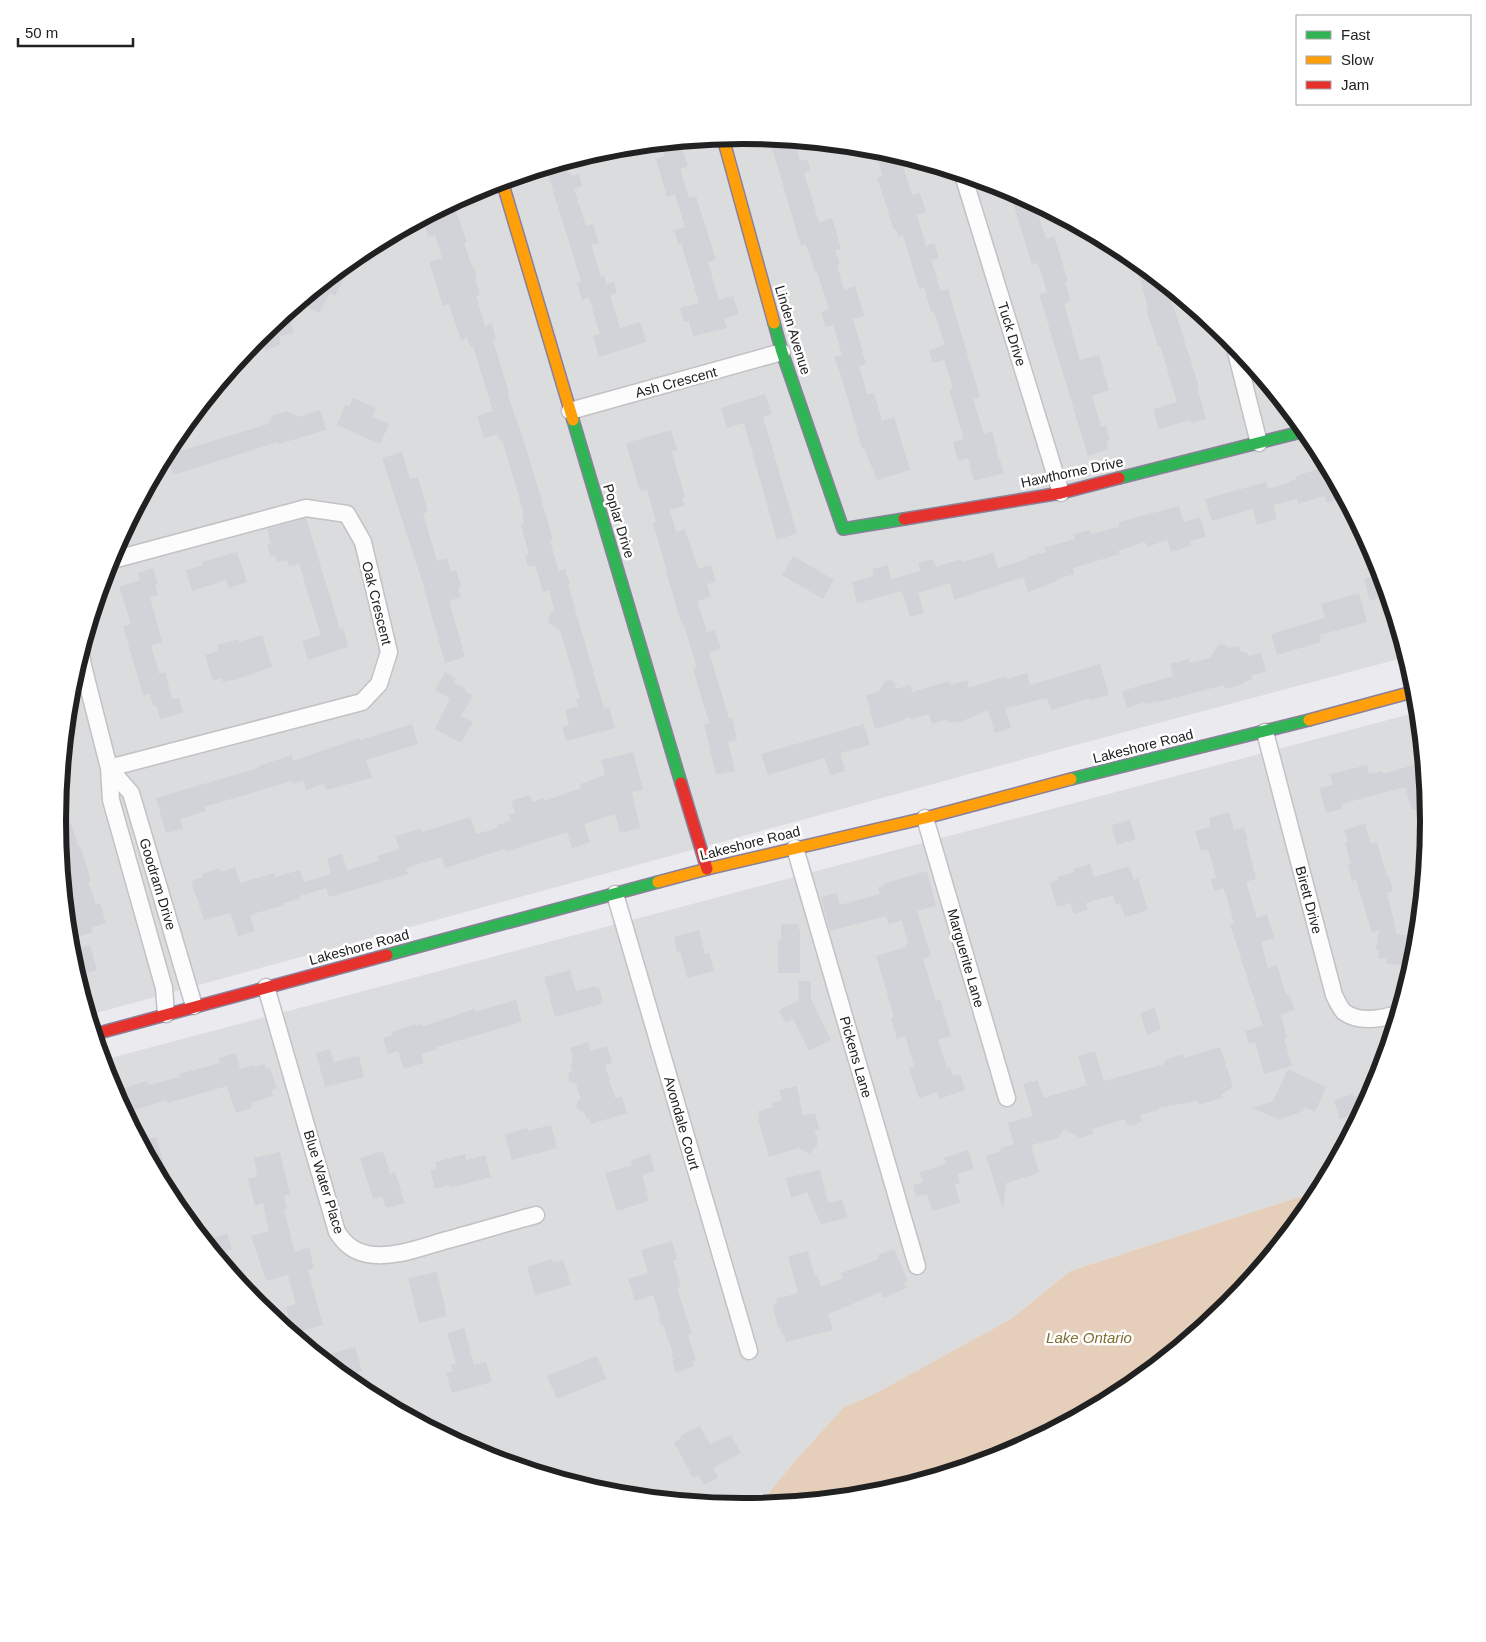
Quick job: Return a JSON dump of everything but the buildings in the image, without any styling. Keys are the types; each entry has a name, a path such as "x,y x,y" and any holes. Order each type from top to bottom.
{"street":[{"name":"Linden Avenue","path":"725,145 782,352 843,529"},
{"name":"Tuck Drive","path":"965,182 1061,492"},
{"name":"Poplar Drive","path":"504,188 707,869"},
{"name":"Ash Crescent","path":"570,411 782,352"},
{"path":"1238,360 1260,443"},
{"name":"Hawthorne Drive","path":"843,529 1061,492 1297,433"},
{"name":"Oak Crescent","path":"109,768 362,702 379,684 389,652 362,542 347,514 306,508 120,558"},
{"name":"Goodram Drive","path":"84,669 109,768 111,800 164,988 166,1014"},
{"name":"Lakeshore Road","path":"100,1033 266,986 707,869 925,818 1132,763 1265,732 1408,694"},
{"name":"Birett Drive","path":"1265,732 1334,996 1343,1011 1356,1019 1383,1019 1391,1016"},
{"name":"Goodram Drive","path":"109,768 131,793 194,1006"},
{"name":"Marguerite Lane","path":"925,818 1007,1098"},
{"name":"Pickens Lane","path":"795,848 917,1266"},
{"name":"Avondale Court","path":"615,894 749,1351"},
{"name":"Blue Water Place","path":"266,986 337,1232 344,1242 354,1250 368,1254 384,1255 408,1251 536,1215"}],"shaded area":[{"path":"743,144 787,146 875,157 961,180 1042,214 1119,258 1155,284 1222,342 1280,409 1306,445 1350,522 1384,603 1400,659 1068,747 94,1014 79,953 72,909 66,821 72,733 79,689 102,603 118,562 136,522 180,445 206,409 264,342 331,284 367,258 444,214 484,196 525,180 611,157 699,146"},
{"path":"1411,714 1418,777 1420,821 1414,909 1407,953 1384,1039 1368,1080 1350,1120 1306,1196 1070,1271 1011,1319 878,1392 843,1408 766,1497 743,1498 655,1492 611,1485 568,1475 525,1462 444,1428 367,1384 331,1358 264,1300 206,1233 180,1197 157,1159 136,1120 110,1058"}],"water":[{"name":"Lake Ontario","path":"1306,1196 1280,1233 1222,1300 1155,1358 1119,1384 1081,1407 1042,1428 1002,1446 961,1462 918,1475 875,1485 831,1492 766,1497 843,1408 878,1392 1011,1319 1070,1271"}],"traffic: fast":[{"path":"774,323 782,352 843,529 904,519"},
{"path":"573,420 681,783"},
{"path":"1119,478 1297,433"},
{"path":"1071,779 1309,720"},
{"path":"387,955 658,882"}],"traffic: slow":[{"path":"725,145 774,323"},
{"path":"504,188 573,420"},
{"path":"1309,720 1408,693"},
{"path":"658,882 925,818 1071,779"}],"traffic: jam":[{"path":"904,519 1061,493 1119,478"},
{"path":"681,783 707,869"},
{"path":"100,1033 387,955"}]}
